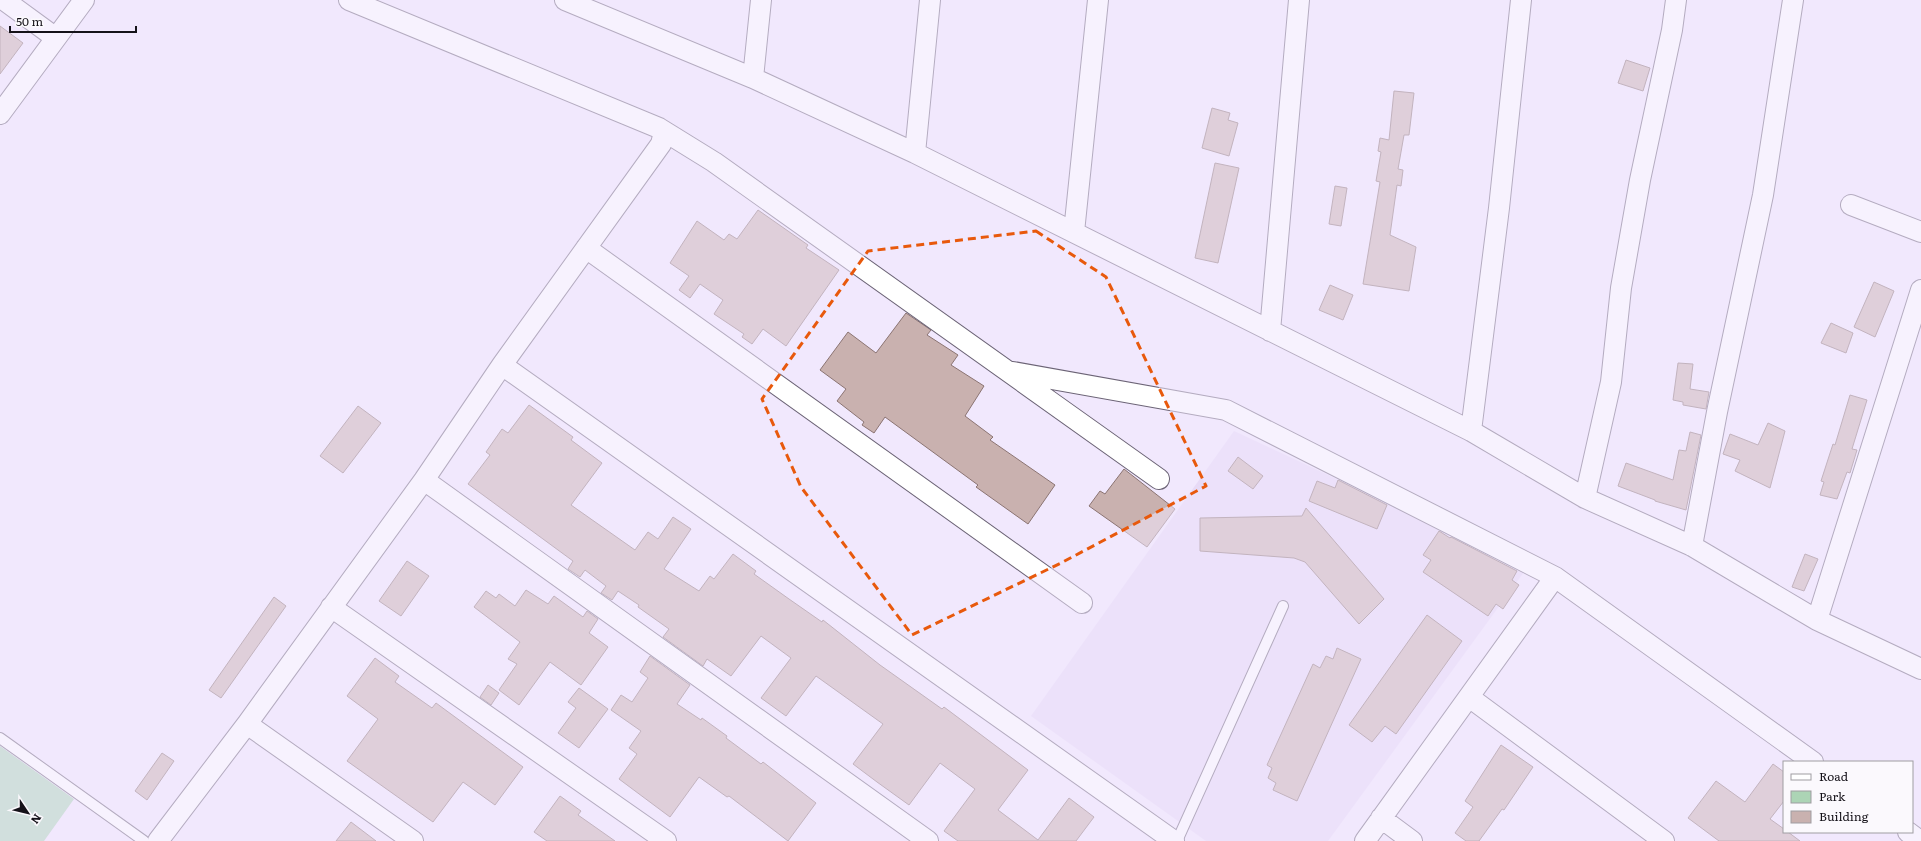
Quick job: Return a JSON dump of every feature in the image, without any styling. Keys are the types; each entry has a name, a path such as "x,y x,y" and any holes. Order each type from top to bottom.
{"street":[{"path":"4,0 56,38"},
{"path":"0,114 84,0"},
{"path":"349,0 664,132 714,162 1159,479"},
{"path":"565,0 754,78 915,153 1471,431 1585,498 1692,546 1817,620 1921,669"},
{"path":"754,78 761,0"},
{"path":"915,153 930,0"},
{"path":"1074,232 1098,0"},
{"path":"1270,331 1299,0"},
{"path":"1471,431 1499,208 1521,0"},
{"path":"1585,498 1611,382 1620,288 1640,180 1672,30 1676,0"},
{"path":"1692,546 1717,412 1763,195 1793,0"},
{"path":"158,841 247,724 424,480 502,365 661,144 664,132"},
{"path":"1851,205 1921,232"},
{"path":"586,248 1082,602"},
{"path":"1817,620 1921,290"},
{"path":"502,365 1174,841"},
{"path":"1007,371 1226,410 1556,577 1812,761"},
{"path":"424,480 928,841"},
{"path":"1365,841 1556,577"},
{"path":"331,607 666,841"},
{"path":"1469,697 1664,841"},
{"path":"247,724 413,841"},
{"path":"1381,818 1412,841"},
{"path":"1909,833 1920,841"}],"lane":[{"path":"1178,841 1283,606"},
{"path":"0,738 144,841"}],"highlighted area":[{"path":"1036,231 1106,277 1206,486 1061,563 912,635 801,487 762,399 868,251"}],"shaded area":[{"path":"1234,431 1527,568 1328,841 1206,841 1031,716"}],"green space":[{"path":"0,746 74,799 44,841 0,841"}],"building":[{"path":"0,26 23,43 0,74"},
{"path":"1626,60 1650,68 1643,91 1618,83"},
{"path":"1394,91 1414,93 1409,135 1404,135 1398,169 1403,170 1401,186 1397,185 1390,235 1416,247 1409,291 1363,284 1380,182 1376,181 1381,152 1378,151 1380,138 1389,140"},
{"path":"1212,108 1230,113 1228,120 1238,123 1229,156 1202,148"},
{"path":"1215,163 1239,168 1218,263 1195,258"},
{"path":"1335,186 1347,188 1341,226 1329,224"},
{"path":"758,210 808,245 806,248 839,270 786,346 763,329 752,344 742,337 744,334 714,314 723,300 700,284 690,298 679,290 689,276 670,263 697,221 724,240 729,234 737,239"},
{"path":"1874,282 1894,291 1875,337 1854,327"},
{"path":"1330,285 1353,295 1343,320 1319,310"},
{"path":"906,313 931,330 927,335 958,355 951,365 984,386 965,416 993,437 990,440 1055,485 1028,524 976,487 978,485 885,417 874,433 862,425 864,422 837,401 846,389 820,370 848,332 876,353"},
{"path":"1831,323 1853,333 1846,353 1821,343"},
{"path":"1678,363 1693,364 1690,389 1709,392 1706,409 1683,405 1683,402 1673,400"},
{"path":"1850,395 1867,400 1852,449 1857,450 1850,473 1847,472 1837,499 1820,495 1824,482 1821,481 1833,444 1835,445"},
{"path":"529,405 573,437 571,440 602,463 571,505 635,550 648,532 658,539 673,517 691,529 664,569 699,591 710,576 714,579 733,554 756,571 754,574 822,622 823,620 880,665 942,709 944,707 1028,770 998,810 1038,840 1069,798 1094,817 1076,841 958,841 944,831 975,789 940,763 909,805 853,764 883,724 816,676 786,716 761,698 791,658 761,636 731,676 707,659 703,666 663,637 669,629 638,607 639,605 618,591 612,600 601,593 606,586 585,570 580,577 568,569 573,561 468,484 490,455 486,452 502,429 508,433"},
{"path":"358,406 381,423 343,473 320,456"},
{"path":"1768,423 1785,431 1770,488 1735,471 1740,460 1723,454 1730,434 1758,445"},
{"path":"1690,432 1701,435 1686,510 1655,501 1618,486 1626,463 1673,480 1679,450 1686,451"},
{"path":"1238,457 1263,476 1253,489 1228,471"},
{"path":"1124,469 1175,509 1147,547 1089,506 1100,491 1105,494"},
{"path":"1338,480 1387,505 1377,529 1309,501 1317,481 1335,488"},
{"path":"1306,508 1384,599 1359,624 1305,562 1294,558 1200,551 1200,518 1302,516"},
{"path":"1439,531 1450,538 1451,537 1517,571 1512,580 1519,585 1503,609 1496,604 1488,616 1423,572 1431,560 1423,555"},
{"path":"1805,554 1818,559 1804,591 1792,587"},
{"path":"407,561 429,576 401,616 379,601"},
{"path":"526,590 548,604 554,596 583,617 587,611 598,619 589,633 608,647 581,685 550,662 519,705 499,690 517,664 508,659 520,642 474,607 486,591 496,598 499,594 515,606"},
{"path":"274,597 286,606 221,698 209,690"},
{"path":"1427,615 1462,641 1396,734 1385,726 1372,742 1349,725"},
{"path":"1337,648 1361,659 1297,801 1273,790 1276,783 1268,778 1272,768 1267,765 1313,664 1320,668 1326,656 1333,659"},
{"path":"650,656 690,685 677,704 701,720 702,718 727,736 726,738 761,764 763,762 816,803 788,841 729,796 727,797 699,777 670,817 619,779 637,754 629,748 641,731 611,710 621,695 632,702 648,678 640,672"},
{"path":"375,658 399,676 395,682 432,708 436,703 523,767 495,805 463,782 433,822 347,761 378,719 347,696"},
{"path":"488,685 499,693 491,705 480,697"},
{"path":"579,688 608,709 579,748 558,733 576,708 568,702"},
{"path":"1501,745 1533,767 1504,810 1502,809 1479,841 1466,841 1455,833 1473,807 1465,801"},
{"path":"162,753 174,761 147,800 135,791"},
{"path":"1773,764 1783,771 1783,802 1770,819 1783,828 1783,833 1789,833 1800,841 1719,841 1688,818 1716,781 1745,802"},
{"path":"560,796 581,811 578,815 615,841 547,841 534,832"},
{"path":"351,822 376,841 336,841"}]}
